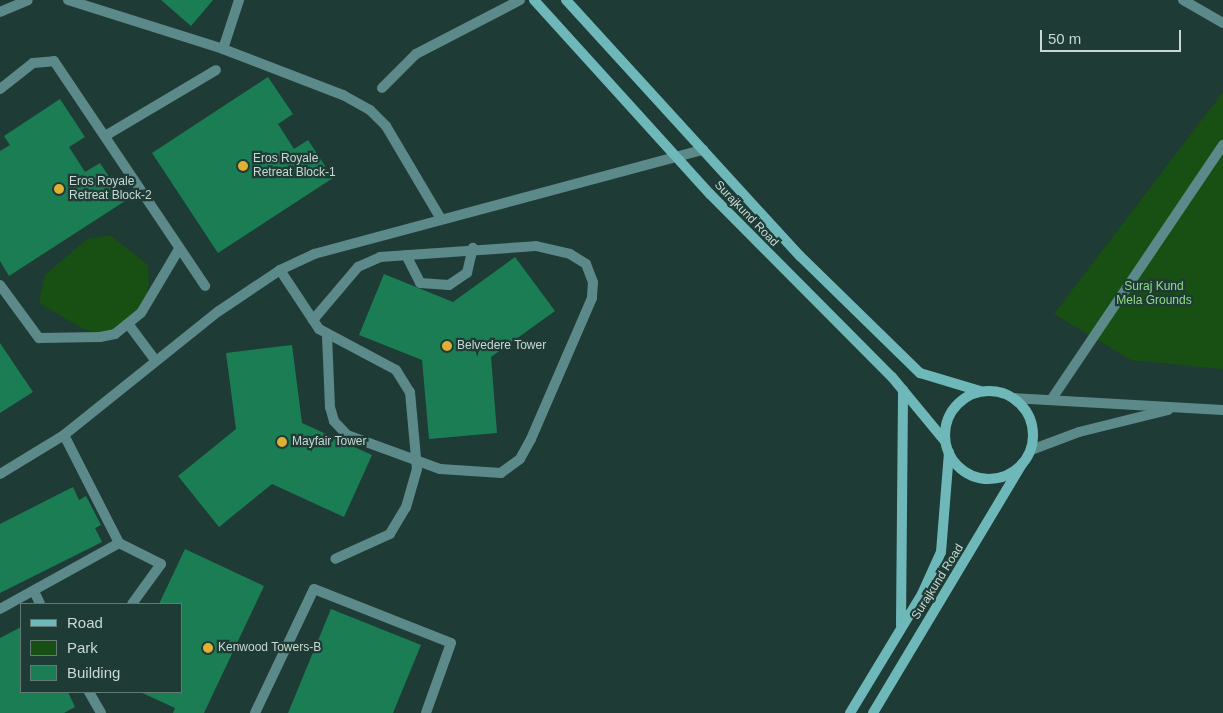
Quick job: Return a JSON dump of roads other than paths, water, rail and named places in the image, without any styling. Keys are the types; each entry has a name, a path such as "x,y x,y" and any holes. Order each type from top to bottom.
{"main road":[{"name":"Surajkund Road","path":"534,0 676,158 903,390 945,441"},
{"name":"Surajkund Road","path":"566,0 800,256 920,373 980,391"},
{"path":"901,626 903,390"},
{"path":"980,391 1013,398 1032,424 1031,450 1022,464 1001,477 985,479 968,473 949,452 945,441 949,416 958,404 980,391"},
{"name":"Surajkund Road","path":"850,713 901,626 941,552 949,452"},
{"name":"Surajkund Road","path":"873,713 1022,464"}],"street":[{"path":"0,12 28,0"},
{"path":"68,0 223,49 342,95 370,110 386,126 441,219"},
{"path":"223,49 238,0"},
{"path":"382,88 416,54 520,0"},
{"path":"1183,0 1223,23"},
{"path":"0,89 33,63 54,61 205,286"},
{"path":"105,136 216,70"},
{"path":"1051,400 1223,145"},
{"path":"0,474 64,435 155,360 280,270 314,254 441,219 597,182 703,150"},
{"path":"313,320 358,267 380,258 514,244 570,254 586,264 593,282 592,298 531,439 511,468 460,474 371,447 347,435 334,421 327,336"},
{"path":"0,285 39,338 100,337 129,325 141,313 179,248"},
{"path":"406,255 420,283 449,285 467,272 473,248"},
{"path":"280,270 313,320 327,336 396,370 404,379 410,392 416,460 399,522 368,548 334,560"},
{"path":"129,325 155,360"},
{"path":"1013,398 1223,410"},
{"path":"1031,450 1079,432 1178,407"},
{"path":"64,435 119,543 161,564 133,603"},
{"path":"0,609 119,543"},
{"path":"255,713 314,590 451,643 426,713"},
{"path":"34,591 40,603"},
{"path":"90,693 101,713"},
{"path":"95,703 99,693"}],"place":[{"name":"Eros Royale Retreat Block-1","path":"243,166"},
{"name":"Eros Royale Retreat Block-2","path":"59,189"},
{"name":"Belvedere Tower","path":"447,346"},
{"name":"Mayfair Tower","path":"282,442"},
{"name":"Kenwood Towers-B","path":"208,648"}],"park label":[{"name":"Suraj Kund Mela Grounds","path":"1154,294"}]}
